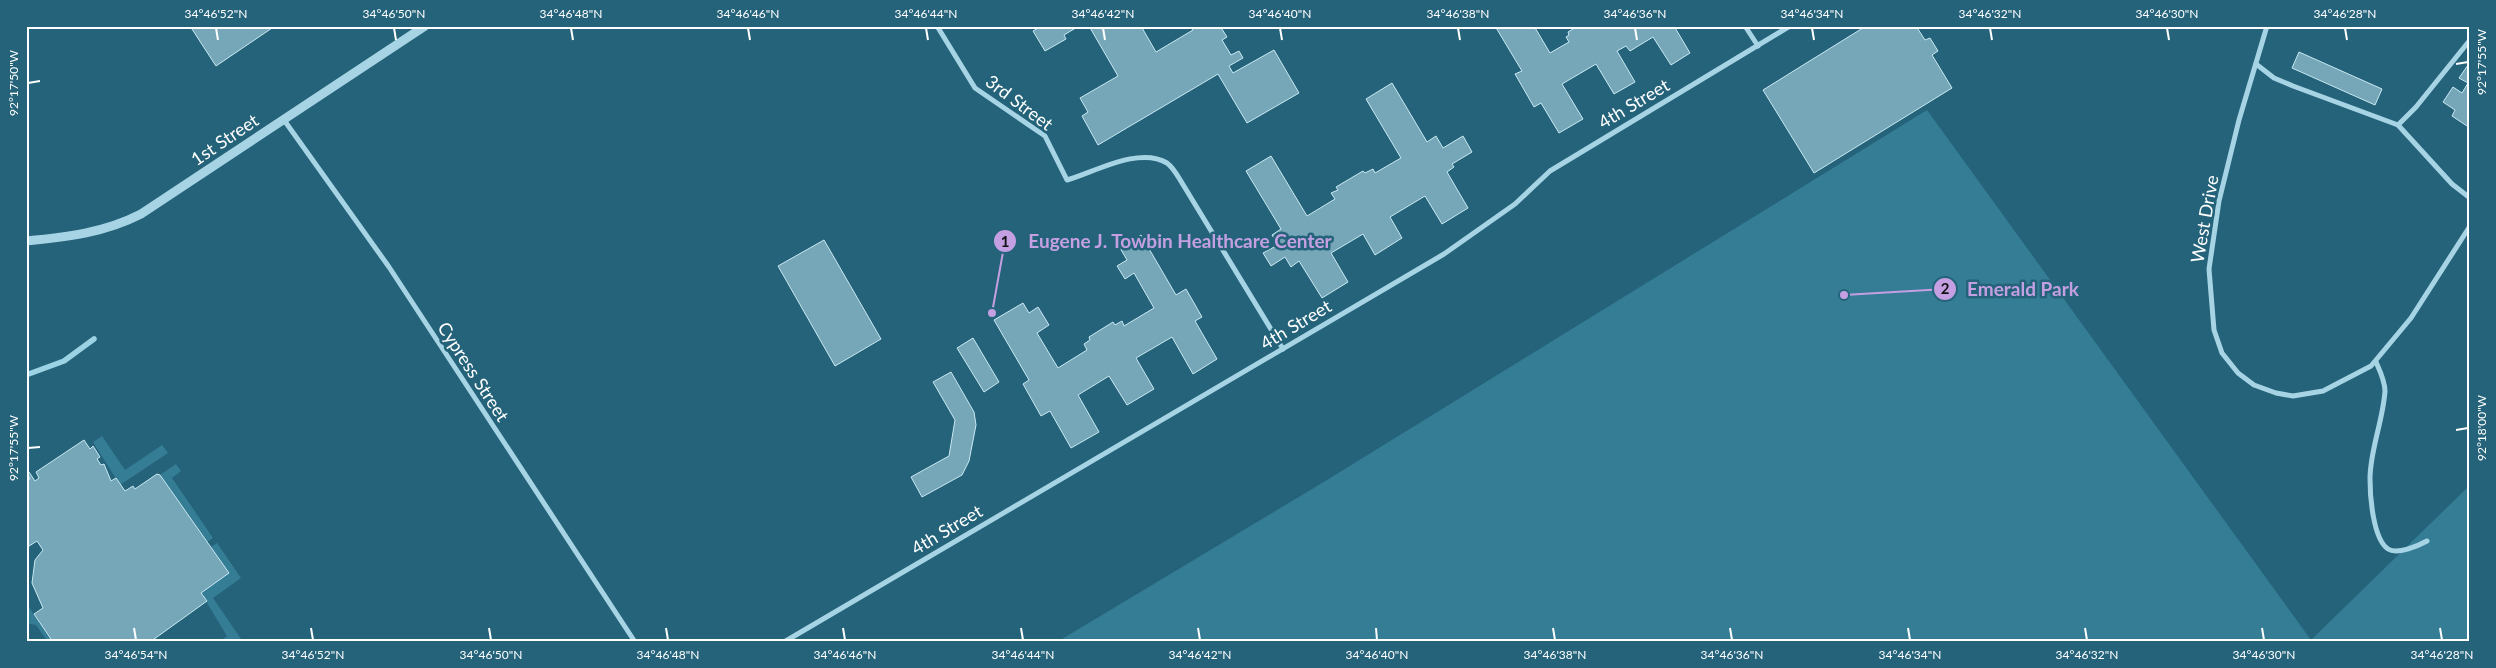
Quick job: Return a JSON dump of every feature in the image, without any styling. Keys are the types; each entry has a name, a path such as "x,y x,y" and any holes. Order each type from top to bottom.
{"street":[{"name":"1st Street","path":"26,241 75,236 122,223 191,182 426,26"},
{"name":"3rd Street","path":"937,26 974,88 1045,136 1067,180 1132,158 1150,157 1167,163 1179,178 1283,349"},
{"path":"1745,26 1758,46"},
{"name":"4th Street","path":"784,642 1444,254 1515,204 1550,171 1790,26"},
{"name":"West Drive","path":"2267,26 2219,201 2209,269 2210,304 2214,330 2222,353 2238,373 2254,385 2276,394 2293,396 2322,391 2376,362 2411,318 2470,226"},
{"path":"2398,125 2416,107 2470,40"},
{"path":"2256,64 2274,78 2398,125 2452,184 2470,198"},
{"name":"Cypress Street","path":"284,120 389,267 635,642"},
{"path":"2376,362 2385,384 2370,478 2373,515 2379,538 2388,549 2397,551 2417,547 2427,541"}],"shaded area":[{"path":"1927,110 2311,640 2470,485 2470,642 1057,642 1327,480"},
{"path":"102,436 125,470 162,445 168,453 120,485 93,442"},
{"path":"176,464 181,471 172,478 213,538 207,542 160,475"},
{"path":"217,543 241,578 213,598 241,639 236,642 220,642 227,636 201,593 211,547"},
{"path":"26,603 53,642 48,642 36,625 26,623"}],"building":[{"path":"190,26 275,26 216,66"},
{"path":"1042,26 1079,26 1064,35 1066,39 1045,51 1033,31"},
{"path":"1089,26 1141,26 1156,52 1193,30 1191,26 1220,26 1227,37 1222,40 1231,55 1239,51 1243,58 1229,66 1233,73 1274,50 1299,93 1247,123 1218,74 1098,145 1082,116 1088,112 1080,98 1118,76"},
{"path":"1495,26 1534,26 1550,53 1569,42 1566,37 1569,35 1568,32 1578,26 1674,26 1690,53 1671,65 1653,37 1630,51 1626,46 1617,51 1635,82 1614,94 1596,64 1562,84 1583,119 1559,133 1541,103 1534,107 1515,74 1522,71"},
{"path":"1866,26 1916,26 1925,40 1930,38 1938,51 1932,55 1952,88 1814,173 1763,90"},
{"path":"2299,52 2382,89 2375,105 2292,68"},
{"path":"2470,62 2470,128 2452,116 2455,110 2443,102 2453,87 2462,93 2468,83 2459,78"},
{"path":"1392,83 1427,142 1436,136 1443,148 1463,136 1472,152 1452,164 1454,167 1447,172 1468,208 1442,224 1425,196 1390,217 1402,238 1375,255 1363,234 1331,253 1348,282 1322,298 1299,261 1291,267 1285,257 1271,266 1263,253 1278,245 1272,235 1281,229 1246,171 1271,156 1307,216 1335,199 1331,193 1338,190 1336,187 1363,171 1365,173 1373,169 1375,173 1401,158 1366,99"},
{"path":"1141,235 1176,295 1186,289 1202,317 1195,321 1217,359 1193,374 1172,337 1136,358 1154,389 1127,405 1109,376 1078,395 1099,432 1071,448 1050,411 1041,416 1023,384 1029,380 994,320 1023,303 1029,313 1038,307 1049,325 1037,333 1058,368 1087,350 1084,344 1090,340 1089,337 1113,322 1115,325 1122,321 1124,326 1154,308 1134,273 1125,279 1117,266 1127,260 1120,248"},
{"path":"824,240 881,339 835,366 778,266"},
{"path":"973,338 999,382 984,392 957,348"},
{"path":"951,372 974,412 976,425 969,461 962,475 922,497 911,477 949,456 955,420 933,382"},
{"path":"84,440 90,449 93,446 100,457 97,459 101,465 104,464 111,481 116,478 125,491 133,486 135,489 157,474 160,475 229,573 201,593 207,601 150,642 53,642 34,614 43,608 32,583 35,560 43,550 37,541 26,548 26,478 30,479 27,473 29,472 35,481 39,478 36,472"}],"waterway":[{"path":"26,375 64,361 94,339"}],"place":[{"name":"Emerald Park","path":"1844,295"},
{"name":"Eugene J. Towbin Healthcare Center","path":"992,313"}]}
